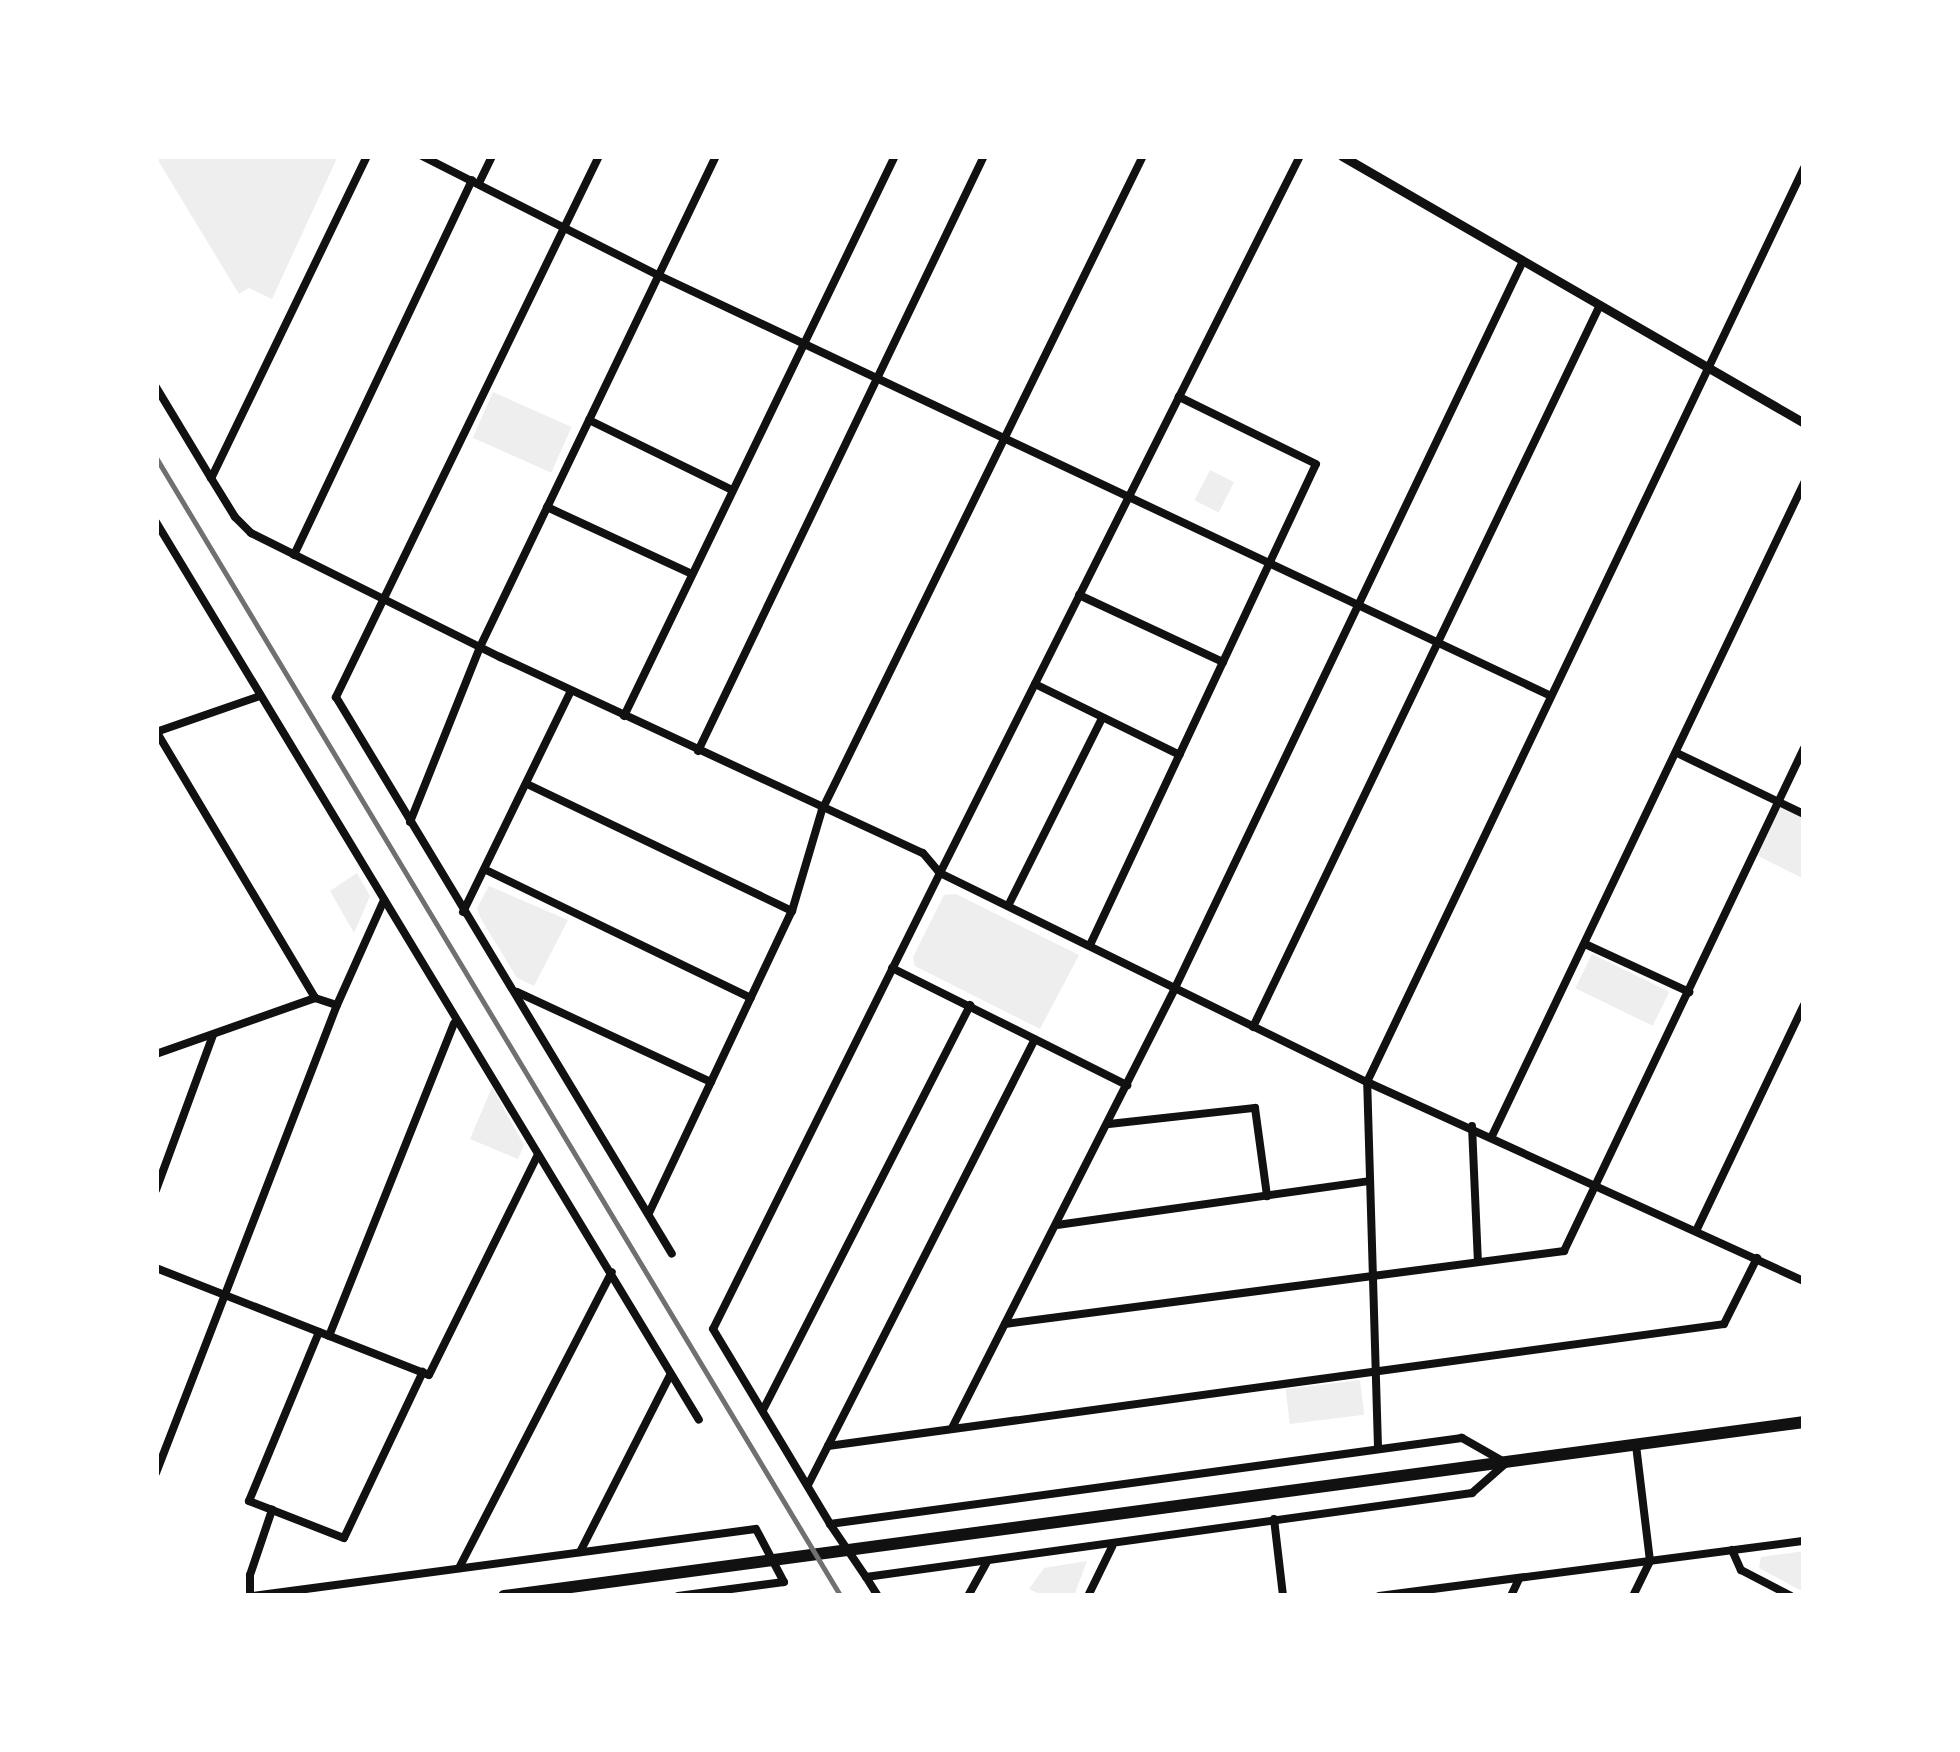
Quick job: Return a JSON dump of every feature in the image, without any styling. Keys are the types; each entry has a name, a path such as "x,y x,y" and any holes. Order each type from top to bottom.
{"main road":[{"path":"503,1596 1804,1422"}],"street":[{"path":"211,478 367,156"},
{"path":"422,156 563,230 1551,696"},
{"path":"294,555 492,156"},
{"path":"599,156 336,697 672,1254"},
{"path":"410,822 480,647 716,156"},
{"path":"624,716 895,156"},
{"path":"698,751 984,156"},
{"path":"649,1215 792,911 822,810 1144,156"},
{"path":"878,1596 713,1329 1300,156"},
{"path":"1342,156 1804,423"},
{"path":"1378,1448 1366,1082 1804,168"},
{"path":"952,1428 1174,990 1523,261"},
{"path":"1253,1028 1600,304"},
{"path":"156,387 250,533 571,691 923,853 940,873 1174,990 1804,1281"},
{"path":"1090,945 1316,464 1179,397"},
{"path":"589,420 732,490"},
{"path":"1492,1136 1804,483"},
{"path":"547,507 692,574"},
{"path":"156,521 537,1156 613,1270 699,1420"},
{"path":"1079,595 1222,662"},
{"path":"1035,684 1180,755"},
{"path":"464,912 571,691"},
{"path":"260,696 156,732 315,998"},
{"path":"1010,904 1102,718"},
{"path":"1005,1324 1564,1251 1804,748"},
{"path":"1677,753 1804,814"},
{"path":"527,784 792,911"},
{"path":"486,870 751,998"},
{"path":"156,1473 337,1005 385,899"},
{"path":"1585,944 1689,992"},
{"path":"892,968 1127,1085"},
{"path":"514,991 711,1082"},
{"path":"156,1054 315,998 337,1005"},
{"path":"764,1410 970,1005"},
{"path":"1697,1229 1804,1005"},
{"path":"423,1372 344,1538 249,1501 455,1021"},
{"path":"156,1190 214,1034"},
{"path":"808,1485 1035,1039"},
{"path":"1107,1124 1255,1108 1267,1196"},
{"path":"1472,1126 1478,1261"},
{"path":"156,1268 429,1375 537,1156"},
{"path":"1056,1225 1370,1181"},
{"path":"828,1445 1724,1324 1756,1258"},
{"path":"459,1569 613,1270"},
{"path":"580,1552 671,1374"},
{"path":"830,1524 1462,1438 1506,1463 1472,1493 866,1577"},
{"path":"1633,1596 1650,1561 1636,1446"},
{"path":"272,1510 250,1575 251,1596 756,1529 784,1582 680,1596"},
{"path":"1274,1519 1282,1596"},
{"path":"1379,1596 1804,1541"},
{"path":"1088,1596 1112,1546"},
{"path":"1732,1550 1741,1570 1791,1596"},
{"path":"968,1596 987,1562"},
{"path":"1511,1596 1520,1578"}],"shaded area":[{"path":"338,156 272,299 249,288 239,294 156,157"},
{"path":"493,392 572,427 551,473 473,438"},
{"path":"1210,470 1234,482 1219,513 1195,500"},
{"path":"1779,802 1804,814 1804,879 1754,854"},
{"path":"357,873 370,896 354,933 330,891"},
{"path":"489,886 568,920 534,986 517,978 481,919 477,908"},
{"path":"956,894 1079,955 1040,1029 915,966 913,957 944,895"},
{"path":"1592,954 1669,992 1653,1026 1575,988"},
{"path":"492,1087 524,1145 518,1159 470,1139"},
{"path":"1360,1380 1364,1415 1290,1424 1286,1389"},
{"path":"1804,1551 1804,1592 1759,1568 1761,1557"},
{"path":"1087,1561 1074,1596 1044,1596 1029,1589 1044,1568"}],"railway":[{"path":"156,457 841,1596"}]}
